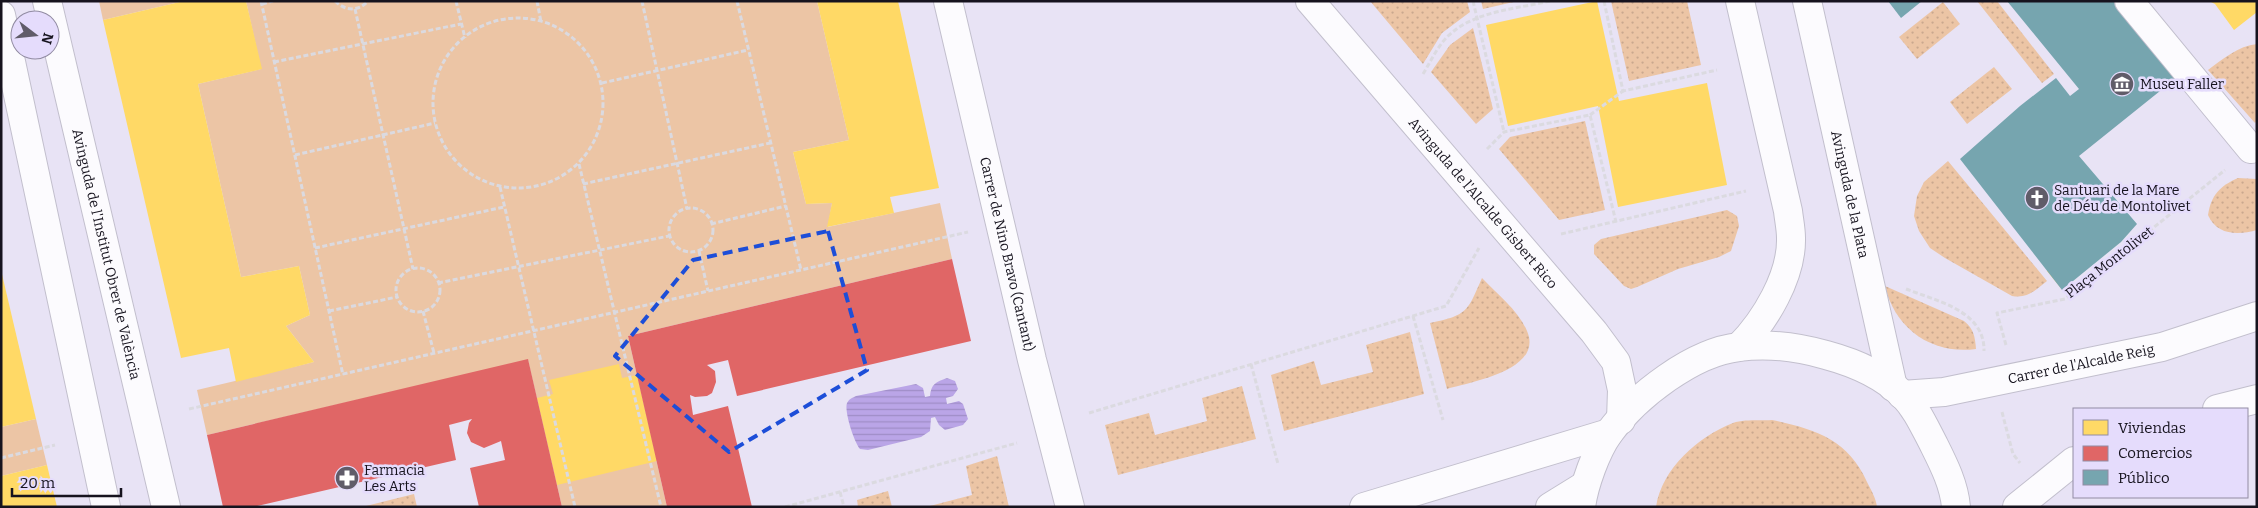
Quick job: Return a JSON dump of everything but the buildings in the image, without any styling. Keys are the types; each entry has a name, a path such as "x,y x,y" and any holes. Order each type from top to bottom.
{"main road":[{"name":"Avinguda de l'Institut Obrer de València","path":"47,1 166,507"},
{"name":"Carrer de Nino Bravo (Cantant)","path":"948,1 1032,360 1070,507"},
{"name":"Avinguda de l'Alcalde Gisbert Rico","path":"1310,1 1594,332 1616,362 1622,390 1615,427"},
{"path":"1739,347 1755,331 1766,316 1788,263 1792,239 1788,211 1740,1"},
{"name":"Avinguda de la Plata","path":"1807,1 1898,391"},
{"path":"2129,1 2251,149"},
{"path":"1,15 106,507"},
{"name":"Carrer de l'Alcalde Reig","path":"1898,391 1944,392 1994,383 2162,346 2257,316"},
{"path":"1550,507 1583,496 1615,427 1654,385 1711,354 1739,347 1776,346 1812,351 1844,360 1872,373 1898,391 1916,412 1946,469 1956,507"},
{"path":"2221,408 2257,399"},
{"path":"1364,507 1615,427"},
{"path":"2018,507 2073,462"}],"path":[{"path":"273,1 261,2 343,374"},
{"path":"335,1 340,6 355,9 368,1"},
{"path":"456,1 465,38"},
{"path":"537,1 542,22"},
{"path":"642,1 687,209"},
{"path":"737,1 801,270"},
{"path":"1473,1 1504,132"},
{"path":"1423,74 1435,52 1448,36 1462,24 1477,17 1550,1"},
{"path":"1604,1 1623,91"},
{"path":"355,9 413,269"},
{"path":"523,18 542,22 549,23 571,36 589,55 602,83 603,101 600,124 592,145 578,164 562,176 544,184 525,189 500,187 480,180 459,165 443,144 435,123 433,94 440,69 454,47 474,31 497,20 523,18"},
{"path":"274,62 461,24"},
{"path":"602,83 748,50"},
{"path":"1487,149 1504,132 1590,115 1623,91 1717,70"},
{"path":"1590,115 1616,222"},
{"path":"295,155 435,123"},
{"path":"583,184 770,143"},
{"name":"Plaça Montolivet","path":"2006,345 1997,313 2065,299 2251,149"},
{"path":"578,164 661,507"},
{"path":"500,187 575,507"},
{"path":"1560,234 1746,191"},
{"path":"711,224 786,206"},
{"path":"315,248 504,207"},
{"path":"687,209 700,211 706,215 711,224 712,234 710,241 699,251 686,252 679,249 674,245 669,236 671,220 675,214 687,209"},
{"path":"189,410 968,232"},
{"path":"438,283 669,236"},
{"path":"1089,413 1446,306 1479,248"},
{"path":"699,251 708,291"},
{"path":"413,269 427,270 433,274 438,283 440,294 438,300 428,310 413,311 400,304 397,297 397,283 401,276 413,269"},
{"path":"1901,286 1948,305 1976,322 1984,342 1984,352 2013,454 2038,490"},
{"path":"329,311 397,297"},
{"path":"424,311 434,353"},
{"path":"1414,316 1443,420"},
{"path":"1251,364 1278,464"},
{"path":"785,507 1017,443"},
{"path":"1,458 55,445"},
{"path":"840,492 844,507"}],"highlighted area":[{"path":"828,231 867,370 729,452 615,356 693,260"}],"shaded area":[{"path":"99,1 184,1 103,20"},
{"path":"246,1 817,1 849,140 793,152 806,204 832,203 828,227 940,203 952,259 628,336 667,507 562,507 528,360 207,435 197,390 314,362 286,326 310,315 299,266 241,277 198,84 261,69"},
{"path":"1370,1 1467,1 1470,12 1442,33 1423,64"},
{"path":"1481,1 1518,1 1483,9"},
{"path":"1611,1 1687,1 1701,65 1629,81"},
{"path":"1977,1 1997,1 2054,74 2042,83"},
{"path":"1943,2 1960,24 1917,59 1899,37"},
{"path":"1473,28 1493,109 1476,124 1431,72 1450,45"},
{"path":"2257,44 2257,120 2255,123 2208,70 2237,50"},
{"path":"1994,67 2012,89 1967,124 1950,102"},
{"path":"1585,121 1605,210 1559,220 1499,149 1510,137"},
{"path":"1948,161 2047,281 2035,290 2027,295 2012,296 1930,248 1919,231 1914,216 1917,196 1924,182"},
{"path":"2238,178 2257,179 2257,230 2243,233 2229,232 2217,227 2208,215 2211,202 2217,192 2226,184"},
{"path":"1727,210 1737,216 1739,226 1731,251 1719,257 1678,269 1631,289 1624,286 1594,254 1594,245 1601,239"},
{"path":"1482,278 1519,317 1527,331 1529,344 1525,356 1515,365 1487,378 1447,389 1430,323 1452,317 1465,310"},
{"path":"1885,286 1964,321 1973,333 1976,349 1960,350 1945,348 1918,336 1897,315"},
{"path":"1410,332 1424,394 1284,431 1271,375 1314,361 1321,385 1373,372 1366,345"},
{"path":"947,378 955,381 958,389 953,396 946,398 947,404 959,401 963,404 968,419 963,425 945,430 939,425 935,417 931,418 930,431 921,437 868,450 860,449 848,419 846,407 850,400 856,396 916,384 923,388 925,397 930,396 935,384"},
{"path":"1242,386 1256,439 1118,475 1105,425 1149,413 1155,435 1207,421 1202,398"},
{"path":"36,419 47,465 1,476 1,427"},
{"path":"1772,420 1816,432 1840,446 1859,467 1876,500 1877,507 1656,507 1666,479 1674,467 1695,445 1733,423"},
{"path":"997,456 1009,507 926,507 972,495 966,466"},
{"path":"888,491 892,507 858,507 857,500"},
{"path":"414,494 417,507 362,507"}],"place":[{"name":"Museu Faller","path":"2122,84"},
{"name":"Santuari de la Mare de Déu de Montolivet","path":"2037,198"},
{"name":"Farmacia Les Arts","path":"347,478"}]}
